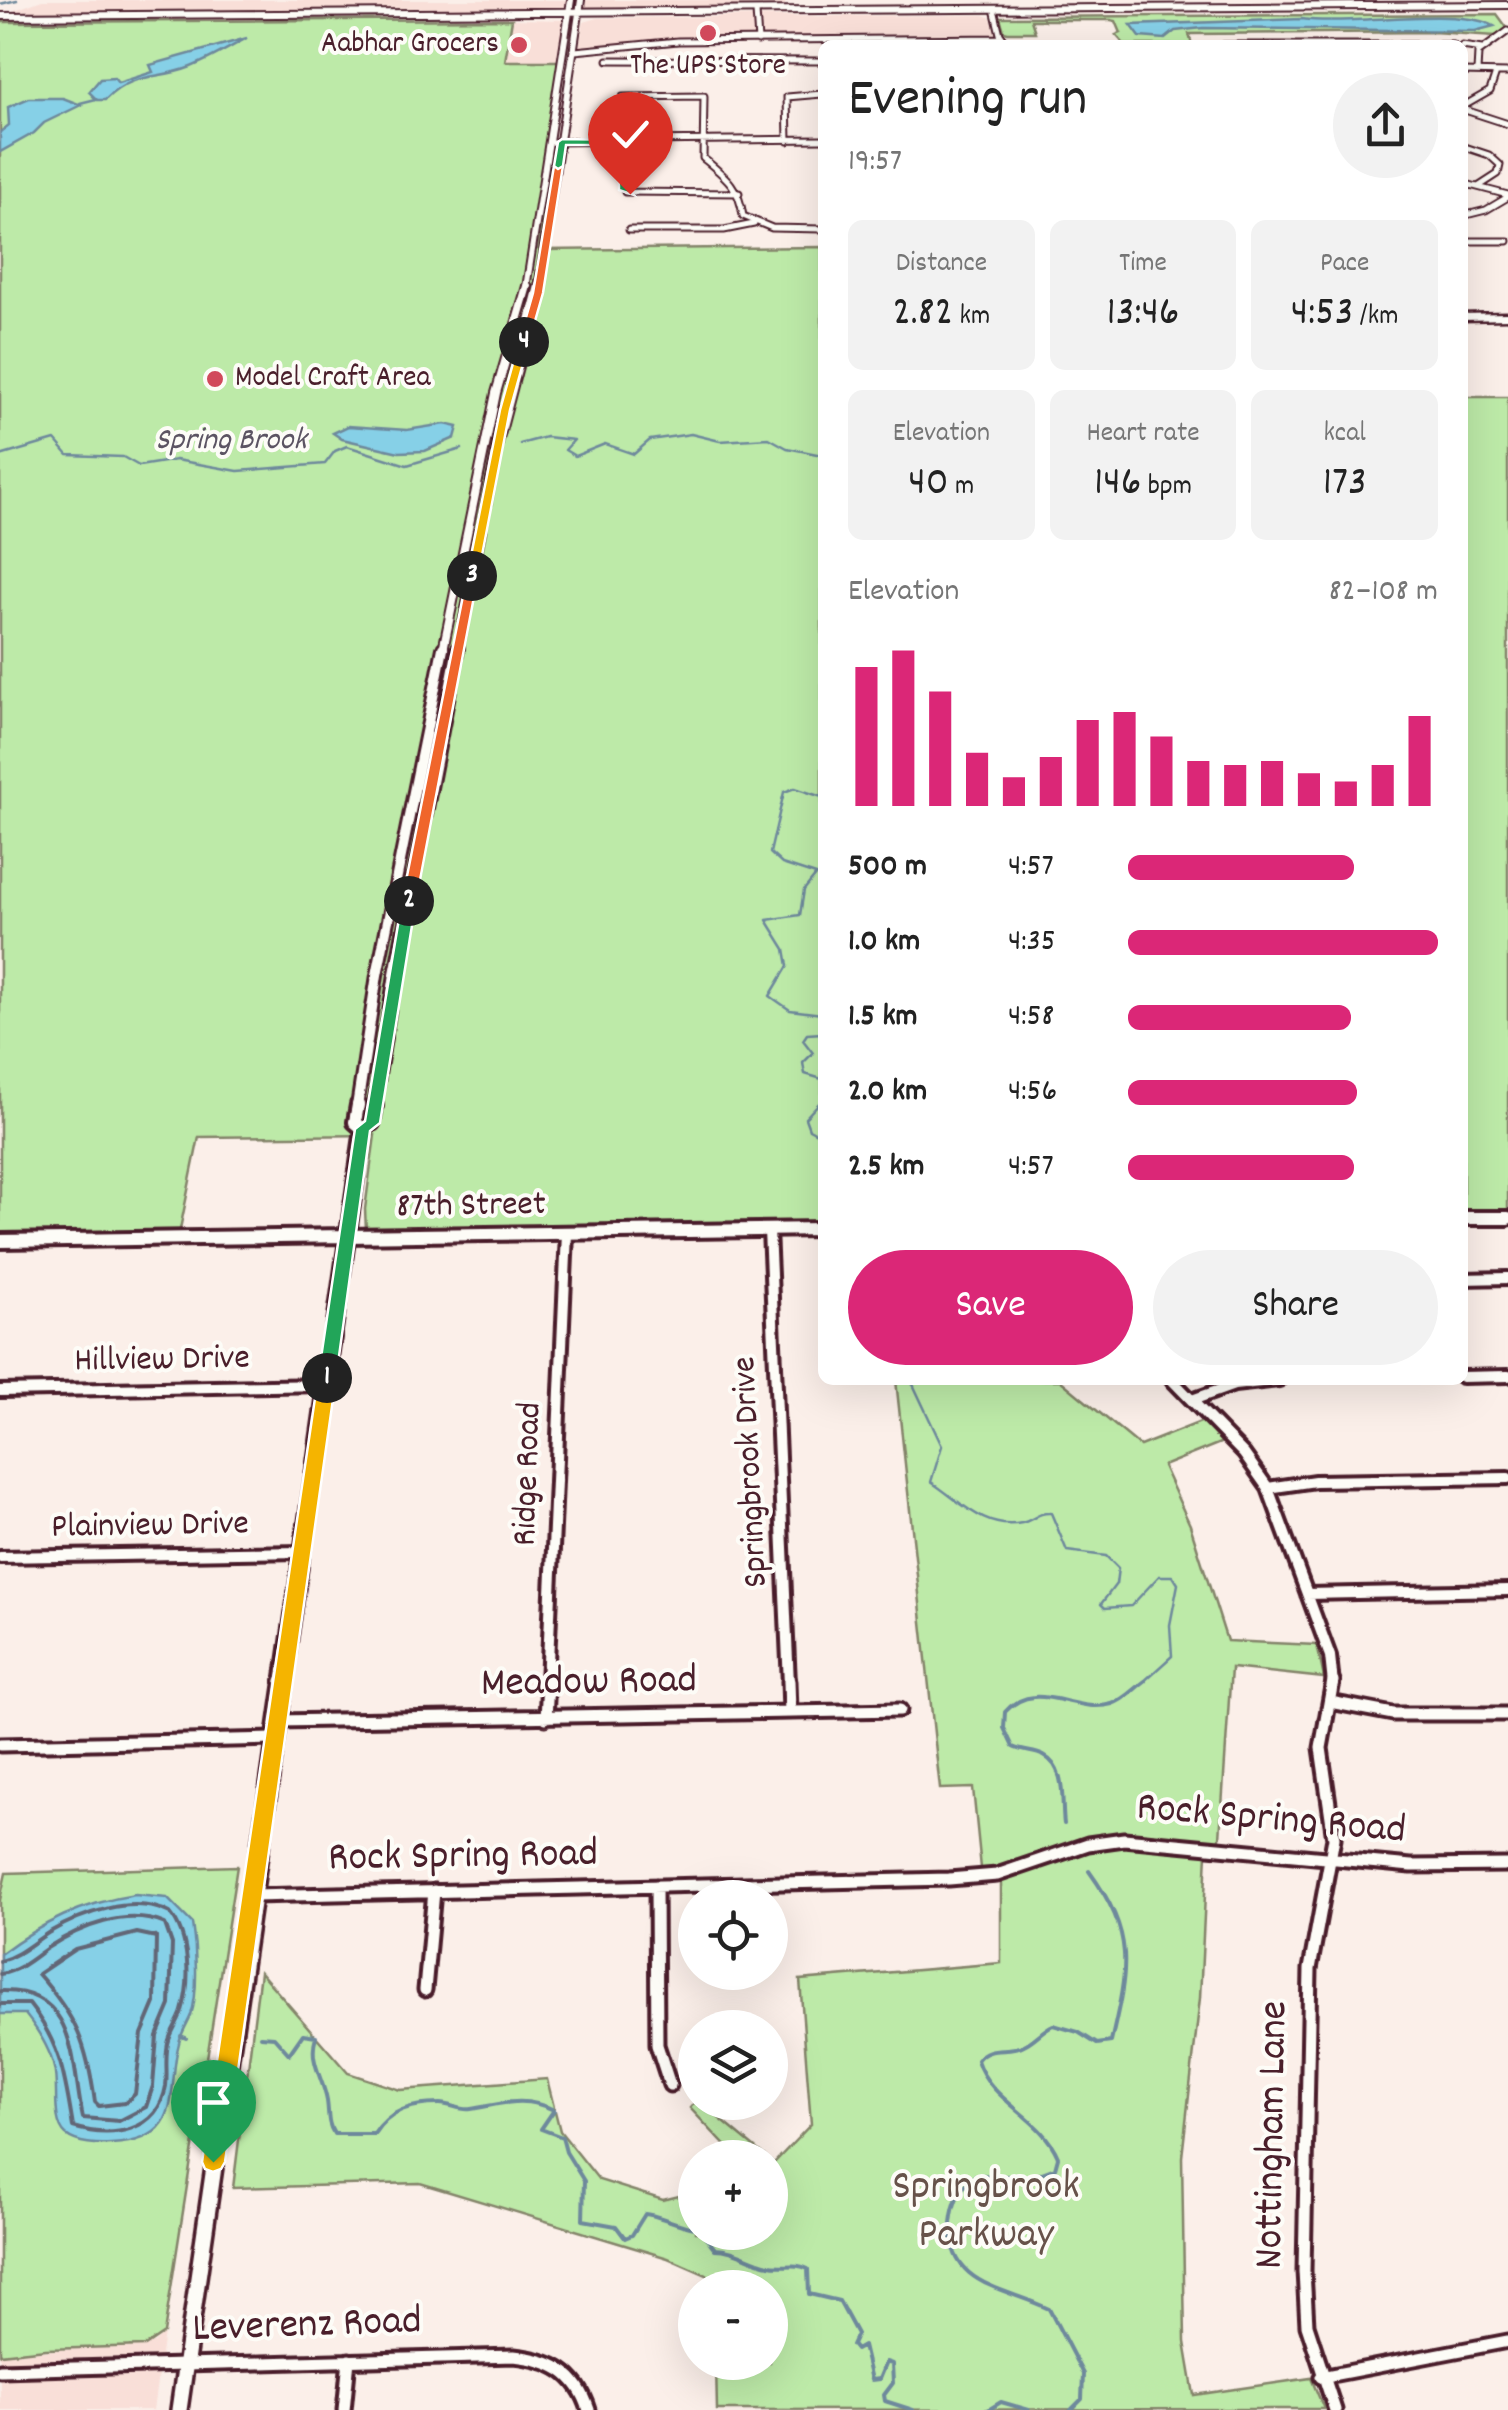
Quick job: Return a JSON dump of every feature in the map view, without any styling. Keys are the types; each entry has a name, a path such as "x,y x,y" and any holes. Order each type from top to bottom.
{"main road":[{"path":"179,2410 363,1129 372,1123 410,898 505,410 538,293 571,0"},
{"path":"363,1129 355,1122 377,976 492,410 528,282 575,51 581,0"},
{"path":"756,14 1155,4 1508,7"},
{"path":"0,18 995,14 1508,7"},
{"path":"995,14 1009,9"},
{"path":"1468,1218 1508,1218"},
{"name":"87th Street","path":"0,1241 818,1229"}],"street":[{"path":"756,14 758,40"},
{"path":"575,51 682,41 1002,38 995,14"},
{"path":"1477,72 1475,60 1482,49 1508,32"},
{"path":"682,41 683,63"},
{"path":"1468,47 1482,49"},
{"path":"608,60 818,60"},
{"path":"1468,72 1508,74"},
{"path":"1468,104 1490,91 1496,72"},
{"path":"788,141 786,97 818,94"},
{"path":"739,192 626,192 625,172 617,157 623,97 705,97 705,161 731,180 739,192 741,212 754,224"},
{"path":"1468,110 1508,124"},
{"path":"557,142 818,141"},
{"path":"1468,148 1489,155 1500,165 1498,174 1478,187"},
{"path":"1468,184 1508,196"},
{"path":"1468,214 1486,210 1508,196"},
{"path":"629,230 724,230 754,224 818,229"},
{"path":"1468,241 1508,241"},
{"path":"1468,317 1508,316"},
{"name":"Springbrook Drive","path":"769,1230 790,1712"},
{"name":"Ridge Road","path":"546,1718 567,1233"},
{"path":"1468,1278 1508,1278"},
{"path":"1468,1377 1508,1376"},
{"name":"Hillview Drive","path":"0,1391 326,1385"},
{"name":"Nottingham Lane","path":"1177,1385 1244,1454 1268,1488 1330,1656 1334,1686 1322,1748 1334,1819 1332,1858 1315,1926 1307,2017 1304,2299 1321,2377 1335,2410"},
{"path":"1192,1400 1231,1385"},
{"path":"1268,1488 1315,1481 1508,1478"},
{"name":"Plainview Drive","path":"0,1556 301,1552"},
{"path":"1307,1594 1508,1590"},
{"path":"1330,1702 1415,1716 1508,1714"},
{"name":"Meadow Road","path":"278,1720 900,1710"},
{"path":"0,1745 275,1739"},
{"name":"Rock Spring Road","path":"253,1896 997,1875 1088,1844 1124,1838 1430,1867 1508,1865"},
{"path":"656,1886 657,2045 670,2085"},
{"path":"425,1990 434,1891"},
{"path":"1321,2377 1508,2342"},
{"name":"Leverenz Road","path":"0,2370 514,2356 551,2361 577,2380 589,2410"},
{"path":"344,2410 349,2360"}],"shaded area":[{"path":"42,0 569,2 567,10 4,14"},
{"path":"584,0 785,0 785,6 585,7"},
{"path":"598,18 991,18 997,38 678,41 578,50 584,22"},
{"path":"512,19 566,20 561,61 504,61"},
{"path":"164,2333 153,2410 0,2410 0,2354 154,2343"}],"green space":[{"path":"1497,14 1508,29 1496,36 1433,32 1189,34 1191,40 1120,40 1116,35 1121,33 1116,21 1111,20 1031,20 1035,32 1008,32 1004,31 1000,17"},
{"path":"512,19 505,61 561,61 530,249 538,249 554,147 542,250 818,247 818,1224 366,1230 375,1135 199,1137 179,1234 0,1237 0,22"},
{"path":"1468,397 1508,397 1508,1213 1468,1214"},
{"name":"Springbrook Parkway","path":"897,1385 1066,1385 1140,1446 1203,1421 1225,1441 1163,1466 1190,1525 1227,1641 1317,1645 1324,1678 1231,1668 1220,1838 1207,1853 1200,1998 1182,2157 1185,2342 1194,2395 1311,2378 1324,2409 717,2410 716,2380 788,2380 788,2270 695,2270 668,2258 420,2183 233,2188 260,1972 348,2073 400,2090 547,2079 560,2131 599,2180 663,2200 678,2196 678,2250 788,2250 788,2148 811,2124 800,1980 1001,1963 1001,1882 981,1868 973,1788 940,1789"},
{"path":"237,1866 164,2333 145,2346 0,2354 0,1900 6,1873"},
{"path":"701,2120 721,2120 746,2140 720,2140"}],"water":[{"path":"1456,17 1494,26 1475,31 1203,28 1175,31 1165,39 1140,37 1131,25"},
{"path":"247,38 191,67 126,84 105,100 97,100 89,92 100,79 114,78 118,83 153,72 150,65"},
{"path":"29,98 63,98 81,105 44,123 0,152 0,132 9,125 8,107"},
{"path":"445,424 458,427 455,438 425,451 399,452 342,439 333,433 348,426 407,430"},
{"path":"135,1895 167,1898 192,1923 194,2005 180,2039 169,2110 162,2123 152,2134 135,2141 82,2142 66,2135 58,2122 54,2068 38,2033 25,2014 0,2014 0,1954 64,1916"}],"waterway":[{"name":"Spring Brook","path":"0,4 17,0"},
{"path":"80,103 96,99"},
{"name":"Spring Brook","path":"520,444 546,437 574,440 565,450 575,456 605,444 634,454 650,440 691,434 720,441 769,438 787,448 818,454"},
{"name":"Spring Brook","path":"0,456 55,440 68,455 123,457 139,466 176,460 238,471 325,464 335,451 347,446 407,465 462,449"},
{"name":"Spring Brook","path":"818,796 795,788 784,792 770,853 782,864 816,875 804,890 800,915 767,920 785,949 788,966 770,996 790,1010 818,1014"},
{"name":"Spring Brook","path":"818,1033 807,1034 803,1040 813,1053 803,1063 805,1074 818,1078"},
{"name":"Spring Brook","path":"818,1104 805,1118 809,1129 818,1134"},
{"name":"Spring Brook","path":"913,1385 942,1446 931,1482 973,1512 996,1522 1022,1523 1051,1513 1067,1551 1106,1556 1118,1568 1116,1584 1101,1604 1105,1608 1131,1606 1159,1576 1173,1576 1178,1584 1170,1625 1172,1656 1141,1684"},
{"name":"Spring Brook","path":"1064,1824 1062,1787 1056,1769 1044,1756 1013,1747 1004,1728 1005,1712 1017,1702 1043,1697 1084,1705 1112,1704 1145,1681"},
{"name":"Spring Brook","path":"1071,2410 1082,2399 1083,2374 1049,2309 997,2289 968,2272 952,2244 951,2223 958,2196 976,2175 1031,2177 1055,2168 1058,2157 1040,2130 993,2087 977,2060 993,2050 1024,2045 1053,2025 1078,2032 1097,2044 1111,2042 1124,1953 1115,1915 1089,1871"},
{"path":"261,2036 274,2037 289,2054 303,2034 316,2036 315,2062 334,2134 374,2134 394,2114 420,2105 444,2104 467,2109 512,2102 543,2105 554,2110 541,2129 562,2137 566,2152 584,2181 583,2220 616,2226 625,2238 632,2235 645,2214 678,2224"},
{"path":"181,2036 186,2038"},
{"path":"722,2250 769,2265 808,2269 809,2294 839,2301 857,2334 852,2345 856,2350 863,2346 871,2380 879,2379 886,2362 892,2364 893,2383 884,2395 885,2401 913,2410"},
{"name":"Spring Brook","path":"988,2410 1001,2402 1029,2410"}],"place":[{"name":"The UPS Store","path":"708,33"},
{"name":"Aabhar Grocers","path":"519,45"},
{"name":"Model Craft Area","path":"215,379"}],"route":[{"path":"213,2162 363,1129 372,1123 412,884 505,410 538,293 562,142 618,142 617,157 625,172 624,190 630,194"}]}
